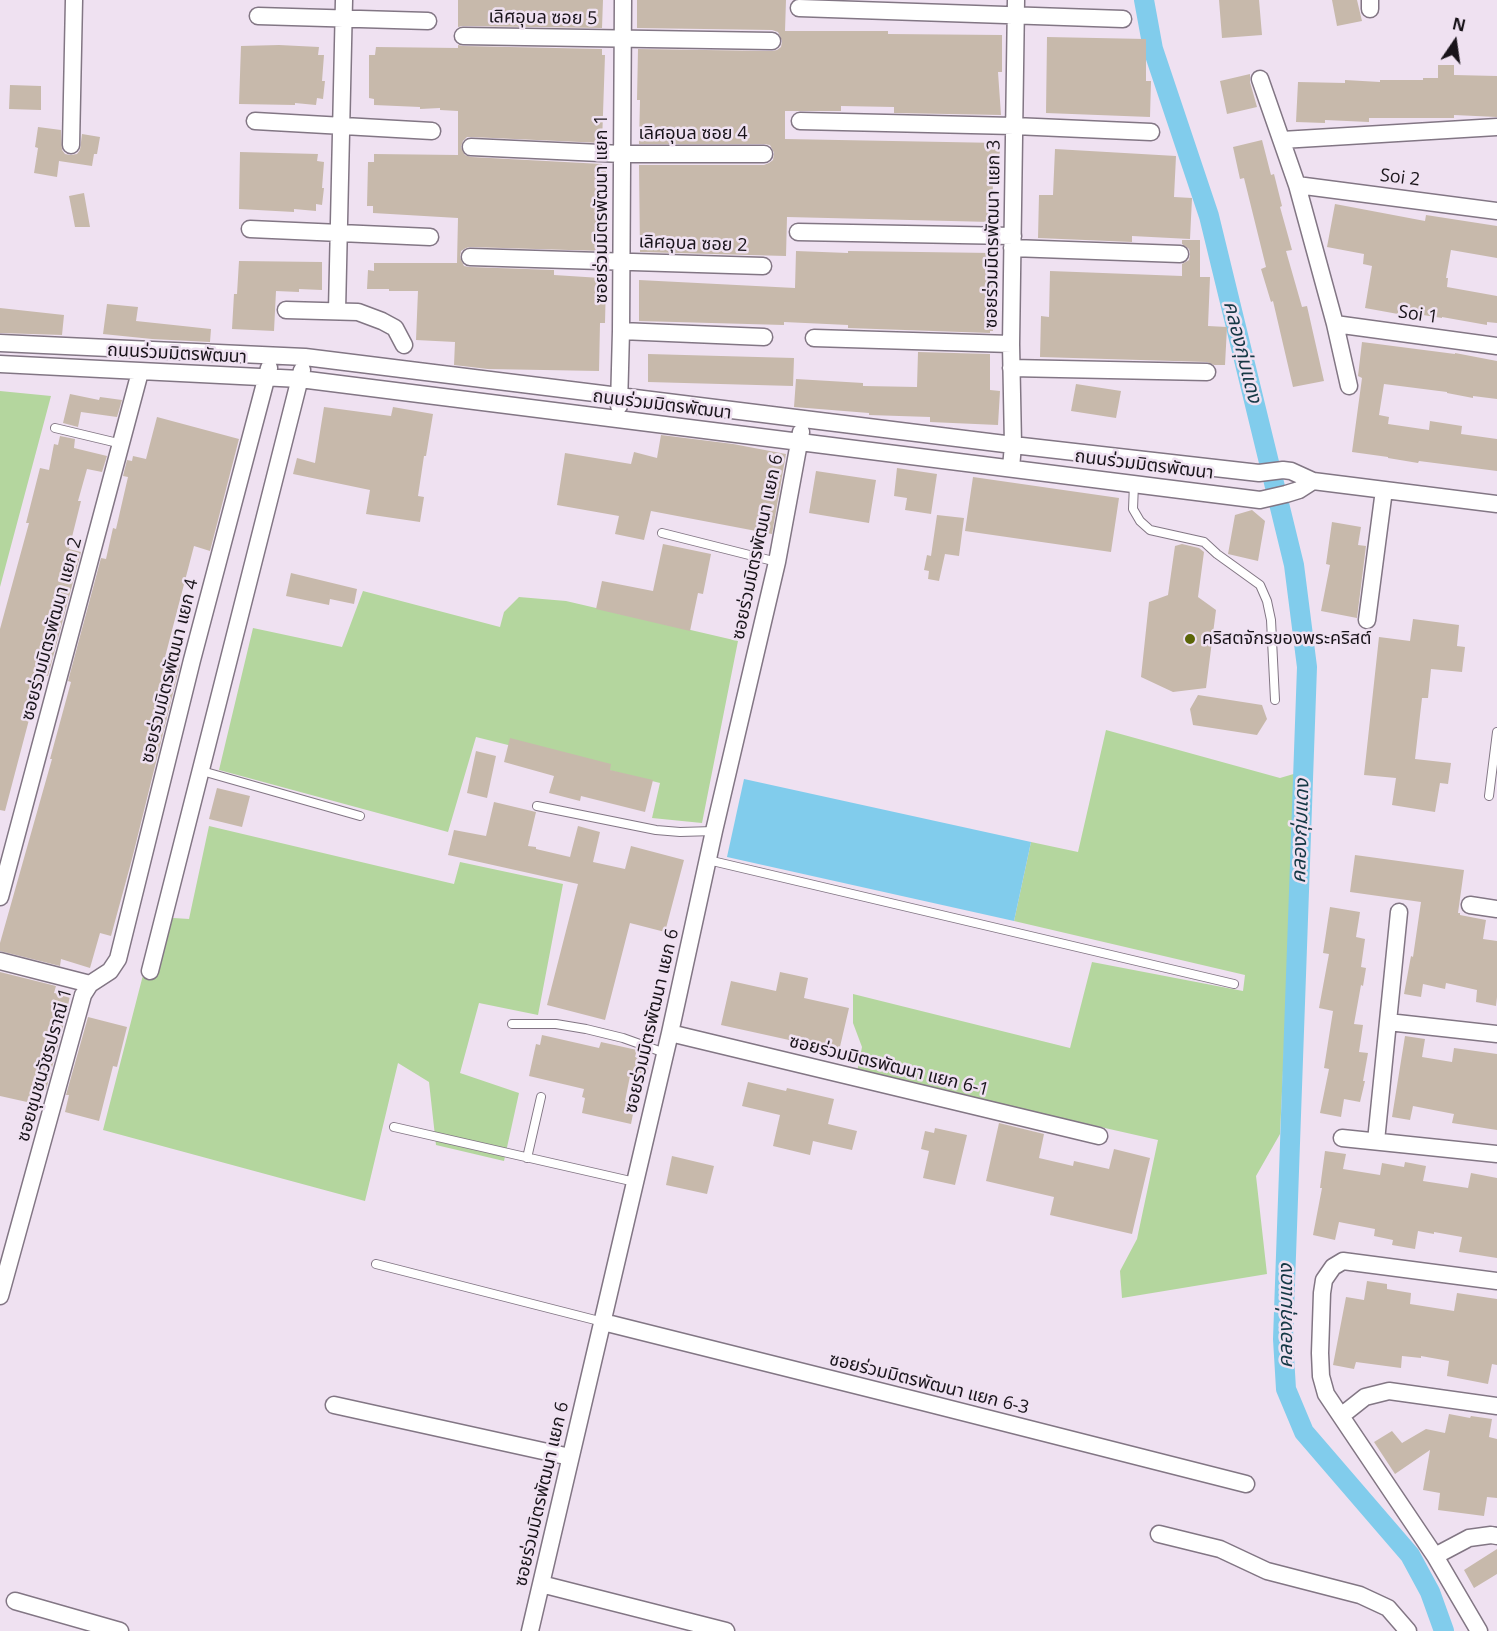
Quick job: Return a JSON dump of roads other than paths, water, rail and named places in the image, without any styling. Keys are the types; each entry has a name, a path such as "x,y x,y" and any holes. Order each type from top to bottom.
{"street":[{"path":"71,145 74,0"},
{"path":"337,311 344,0"},
{"name":"ซอยร่วมมิตรพัฒนา แยก 1","path":"619,419 623,0"},
{"path":"800,8 1016,7 1123,19"},
{"name":"ซอยร่วมมิตรพัฒนา แยก 3","path":"1011,468 1016,7"},
{"path":"258,16 428,21"},
{"name":"เลิศอุบล ซอย 5","path":"464,36 772,41"},
{"path":"1260,79 1297,185 1335,324 1348,386"},
{"path":"255,121 432,130"},
{"path":"800,121 1151,132"},
{"path":"1282,140 1497,128"},
{"name":"เลิศอุบล ซอย 4","path":"471,147 622,154 764,154"},
{"name":"Soi 2","path":"1297,185 1497,211"},
{"path":"250,229 430,237"},
{"path":"798,232 1012,242 1180,254"},
{"name":"เลิศอุบล ซอย 2","path":"470,257 763,266"},
{"path":"286,310 358,312 395,328 404,345"},
{"name":"Soi 1","path":"1335,324 1497,345"},
{"path":"621,331 764,337"},
{"path":"814,338 1011,344"},
{"name":"ถนนร่วมมิตรพัฒนา","path":"0,343 305,357 1013,445 1259,473 1283,470 1291,471 1313,481 1497,504"},
{"name":"ซอยร่วมมิตรพัฒนา แยก 4","path":"90,984 110,971 118,959 192,660 272,357"},
{"path":"150,971 305,357"},
{"name":"ถนนร่วมมิตรพัฒนา","path":"0,364 300,380 1260,500 1299,490 1313,481"},
{"path":"1011,368 1207,372"},
{"name":"ซอยร่วมมิตรพัฒนา แยก 2","path":"0,897 140,372"},
{"name":"ซอยร่วมมิตรพัฒนา แยก 6","path":"530,1631 777,562 803,418"},
{"path":"1367,620 1384,490"},
{"path":"1470,905 1497,909"},
{"path":"1376,1141 1399,912"},
{"path":"0,961 90,984"},
{"name":"ซอยชุมชนวัชรปราณี 1","path":"0,1296 83,995 90,984"},
{"path":"1388,1022 1497,1034"},
{"name":"ซอยร่วมมิตรพัฒนา แยก 6-1","path":"670,1033 1099,1136"},
{"path":"1342,1138 1497,1154"},
{"path":"1479,1631 1435,1556 1326,1394 1321,1376 1320,1353 1322,1293 1324,1280 1333,1267 1343,1261 1497,1281"},
{"name":"ซอยร่วมมิตรพัฒนา แยก 6-3","path":"603,1322 1246,1484"},
{"path":"1341,1416 1365,1397 1389,1391 1497,1406"},
{"path":"334,1405 570,1457"},
{"path":"1159,1534 1220,1549 1267,1571 1360,1595 1388,1608 1408,1631"},
{"path":"1435,1556 1469,1539 1497,1536"},
{"path":"542,1584 726,1631"},
{"path":"15,1600 120,1631"}],"lane":[{"path":"55,428 122,444"},
{"path":"1134,484 1133,509 1140,521 1150,530 1204,542 1260,585 1267,602 1270,620 1275,700"},
{"path":"662,533 777,562"},
{"path":"1489,796 1497,732"},
{"path":"202,771 360,816"},
{"path":"537,806 656,830 714,831"},
{"path":"708,860 1234,984"},
{"path":"512,1024 556,1024 586,1029 623,1038 665,1053"},
{"path":"527,1158 542,1096"},
{"path":"394,1127 635,1182"},
{"path":"376,1264 603,1322"}],"water":[{"path":"744,779 1031,842 1014,921 727,857"}],"waterway":[{"name":"คลองกุ่มแดง","path":"1144,0 1153,49 1209,216 1294,565 1307,667 1283,1339 1286,1389 1304,1432 1410,1555 1430,1592 1444,1631"}],"place":[{"name":"คริสตจักรของพระคริสต์","path":"1190,639"}]}
